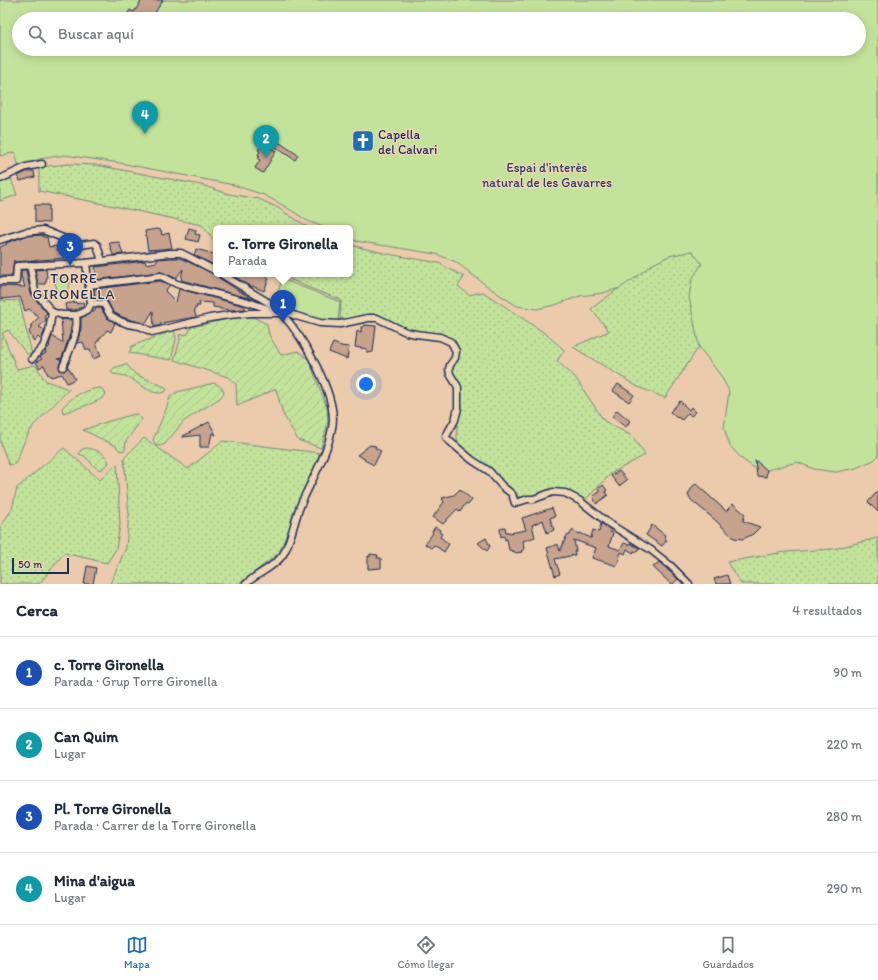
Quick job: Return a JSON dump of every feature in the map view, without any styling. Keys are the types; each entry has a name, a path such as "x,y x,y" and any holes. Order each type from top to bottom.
{"street":[{"path":"0,179 26,167 42,164"},
{"path":"0,240 25,232 42,230 80,244 94,243 97,245 102,261"},
{"path":"0,281 16,280 17,266 86,263 170,252 181,253 213,269"},
{"path":"30,265 35,291 52,312 62,315 82,313 89,308 91,304 86,263"},
{"path":"89,285 161,276 176,284 248,302 324,324 340,324 368,318 377,318 406,332 440,337 450,342 456,351 455,358 450,365 449,370 458,387 458,408 455,420 446,436 447,439 472,460 489,471 502,486 512,494 515,503 528,499 534,499 553,492 566,493 580,501 608,523 651,550 671,566 689,584"},
{"path":"226,277 281,312 309,352 318,369 332,410 333,423 321,462 302,503 282,555 246,584"},
{"path":"91,304 104,304 110,315 120,321 140,326 152,332 229,315 281,312"},
{"path":"32,359 43,347 49,332 52,312"},
{"path":"63,367 74,339 77,322 76,314"}],"green space":[{"name":"Espai d'interès natural de les Gavarres","path":"0,0 878,0 878,456 874,460 856,468 836,472 814,469 797,462 760,472 742,459 730,446 724,428 729,391 721,376 699,347 689,297 692,279 702,264 692,251 669,256 651,265 620,288 603,293 580,296 555,305 537,309 517,306 491,289 456,262 436,254 356,241 353,240 353,225 318,225 306,220 264,195 234,185 120,163 65,155 39,159 19,168 15,152 0,156"},
{"path":"69,164 96,165 201,185 229,194 259,199 278,208 304,225 213,225 213,239 202,225 39,191 39,167"},
{"path":"11,179 17,195 0,201 0,183"},
{"path":"712,218 712,327 665,398 638,387 573,347 609,331 591,309"},
{"path":"353,246 388,254 439,263 464,277 458,286 469,295 483,292 546,334 564,350 557,361 575,377 604,421 632,436 645,455 612,473 584,501 570,493 524,499 516,495 496,475 476,462 460,446 457,427 461,404 461,391 459,383 452,372 458,353 457,346 449,339 412,332 386,322 372,314 340,321 341,300 285,277 353,277"},
{"path":"57,277 72,278 65,297 60,297 55,283"},
{"path":"282,279 340,302 338,321 316,320 305,317 289,308 277,296"},
{"path":"19,300 32,354 27,354 8,330 2,333 17,369 35,365 46,381 69,389 33,426 25,440 15,464 9,465 0,442 0,301"},
{"path":"253,317 267,324 269,335 281,355 298,351 309,360 327,408 328,422 321,448 298,440 283,414 276,389 237,406 236,384 228,377 174,360 180,340 179,335 188,334 191,327 232,318"},
{"path":"174,330 176,339 171,360 129,353 132,346"},
{"path":"126,364 135,374 165,387 167,390 163,393 152,392 128,377 113,374 111,371 114,368"},
{"path":"214,383 220,387 224,393 220,398 184,421 165,444 160,446 156,445 153,440 170,397 177,392"},
{"path":"101,388 106,394 99,400 63,413 62,408 70,400 90,390"},
{"path":"135,414 142,419 126,441 125,450 120,451 116,446 83,430 106,422"},
{"path":"144,438 188,469 223,441 320,453 279,553 239,584 110,584 126,548 129,515 124,458"},
{"path":"64,448 100,480 117,464 120,525 116,549 107,563 64,553 39,584 0,584 0,528 12,509 17,488"},
{"path":"86,448 100,452 106,457 109,463 101,470 97,469 86,457 79,454 81,450"},
{"path":"878,538 878,584 741,584 727,562 785,552 833,549"}],"building":[{"path":"142,0 163,0 155,12 134,12"},
{"name":"Capella del Calvari","path":"363,135 373,145 367,151 357,141"},
{"path":"277,141 298,155 295,160 274,146"},
{"path":"263,143 276,151 263,173 255,168 260,160 258,159 260,156 258,155 260,151 258,150"},
{"path":"34,171 35,177 20,181 18,176 26,172"},
{"path":"35,205 49,205 49,223 35,222"},
{"path":"189,228 196,230 195,234 200,235 198,242 186,239"},
{"path":"156,229 161,230 162,235 169,233 172,248 148,250 145,231"},
{"path":"43,235 43,237 47,237 49,247 57,246 57,250 65,249 65,258 15,262 14,260 12,276 0,276 0,247 7,244 6,243 26,236"},
{"path":"119,242 123,254 113,255 109,243"},
{"path":"196,249 213,254 213,264 194,255"},
{"path":"180,258 213,273 213,277 218,277 252,299 181,280 183,269 176,278 160,272 94,280 93,274 96,274 95,267 145,261 146,264 157,262 157,259"},
{"path":"46,269 47,277 45,284 38,284 35,270"},
{"path":"21,270 26,270 31,294 47,313 44,316 46,320 39,327 45,330 41,340 38,337 34,342 29,332 32,327 30,326 39,317 29,309 25,311 20,297 0,299 0,286 25,287 21,276"},
{"path":"235,277 269,278 264,291 252,287"},
{"path":"160,281 170,285 165,291 176,302 179,289 245,306 245,309 220,309 213,307 213,303 199,302 200,306 196,306 197,308 194,309 196,317 161,323 161,325 154,327 153,311 145,324 122,317 113,312 107,300 95,299 94,289"},
{"path":"76,302 77,304 83,302 84,306 75,310 66,310 65,304"},
{"path":"96,308 101,308 106,317 115,323 111,332 107,330 96,343 101,356 93,359 90,349 86,350 83,342 77,343 81,329 81,318 95,311"},
{"path":"61,319 72,320 70,334 62,358 57,359 61,360 59,366 60,370 64,371 68,367 75,379 67,383 62,374 51,377 48,375 44,365 39,368 36,362 42,359 40,357 46,353 45,351 50,346 52,336 63,343"},
{"path":"364,325 376,326 373,352 367,353 367,349 355,347 357,331 361,332 361,327 364,327"},
{"path":"333,343 349,347 347,359 329,352"},
{"path":"618,384 634,395 629,402 613,391"},
{"path":"680,401 689,410 691,407 696,412 691,416 688,413 682,420 678,417 677,418 670,412"},
{"path":"617,410 630,421 626,427 612,417"},
{"path":"209,422 216,435 212,433 209,447 200,447 200,435 183,437 183,436"},
{"path":"370,445 376,446 375,448 381,451 374,465 357,455"},
{"path":"755,460 767,470 766,477 757,476"},
{"path":"619,471 627,480 619,486 611,476"},
{"path":"696,484 726,511 733,504 745,514 743,521 760,527 753,534 743,539 734,538 690,499 688,495 693,486"},
{"path":"603,485 607,490 605,491 608,495 596,504 593,496 600,492 598,489"},
{"path":"460,489 472,500 468,505 466,503 460,512 457,509 443,524 433,517 444,502 442,498 454,495"},
{"path":"877,492 878,498 878,512 868,502"},
{"path":"552,508 555,516 550,518 554,530 547,533 543,520 532,525 535,537 523,541 524,550 521,551 522,552 516,553 509,550 507,539 505,540 504,536 501,537 500,529 505,527 506,532 510,533 526,530 522,518"},
{"path":"601,523 613,533 609,546 620,550 624,543 629,545 630,543 639,548 637,552 634,551 633,553 627,549 625,554 621,552 617,566 592,558 596,548 574,540 576,551 574,551 575,555 555,559 560,574 555,576 547,548 558,544 560,551 567,535 569,536 573,529 573,531 591,538 593,530 599,532"},
{"path":"652,525 665,535 664,538 667,540 662,546 646,535"},
{"path":"435,527 440,530 439,532 442,534 440,537 449,544 444,552 434,545 431,548 425,544 433,533 432,532"},
{"path":"486,538 490,546 487,551 478,543"},
{"path":"370,554 378,555 377,558 381,558 381,568 368,569 368,556 370,557"},
{"path":"659,562 678,579 673,584 671,584 653,567"},
{"path":"87,566 96,568 93,584 84,584"},
{"path":"727,575 730,584 716,584 714,579"}],"place":[{"name":"Mina d'aigua","path":"145,134"},
{"name":"Capella del Calvari","path":"363,141"},
{"name":"Can Quim","path":"266,158"},
{"name":"Pl. Torre Gironella","path":"70,266"},
{"name":"c. Torre Gironella","path":"283,323"}],"district":[{"name":"TORRE GIRONELLA","path":"74,286"}]}
